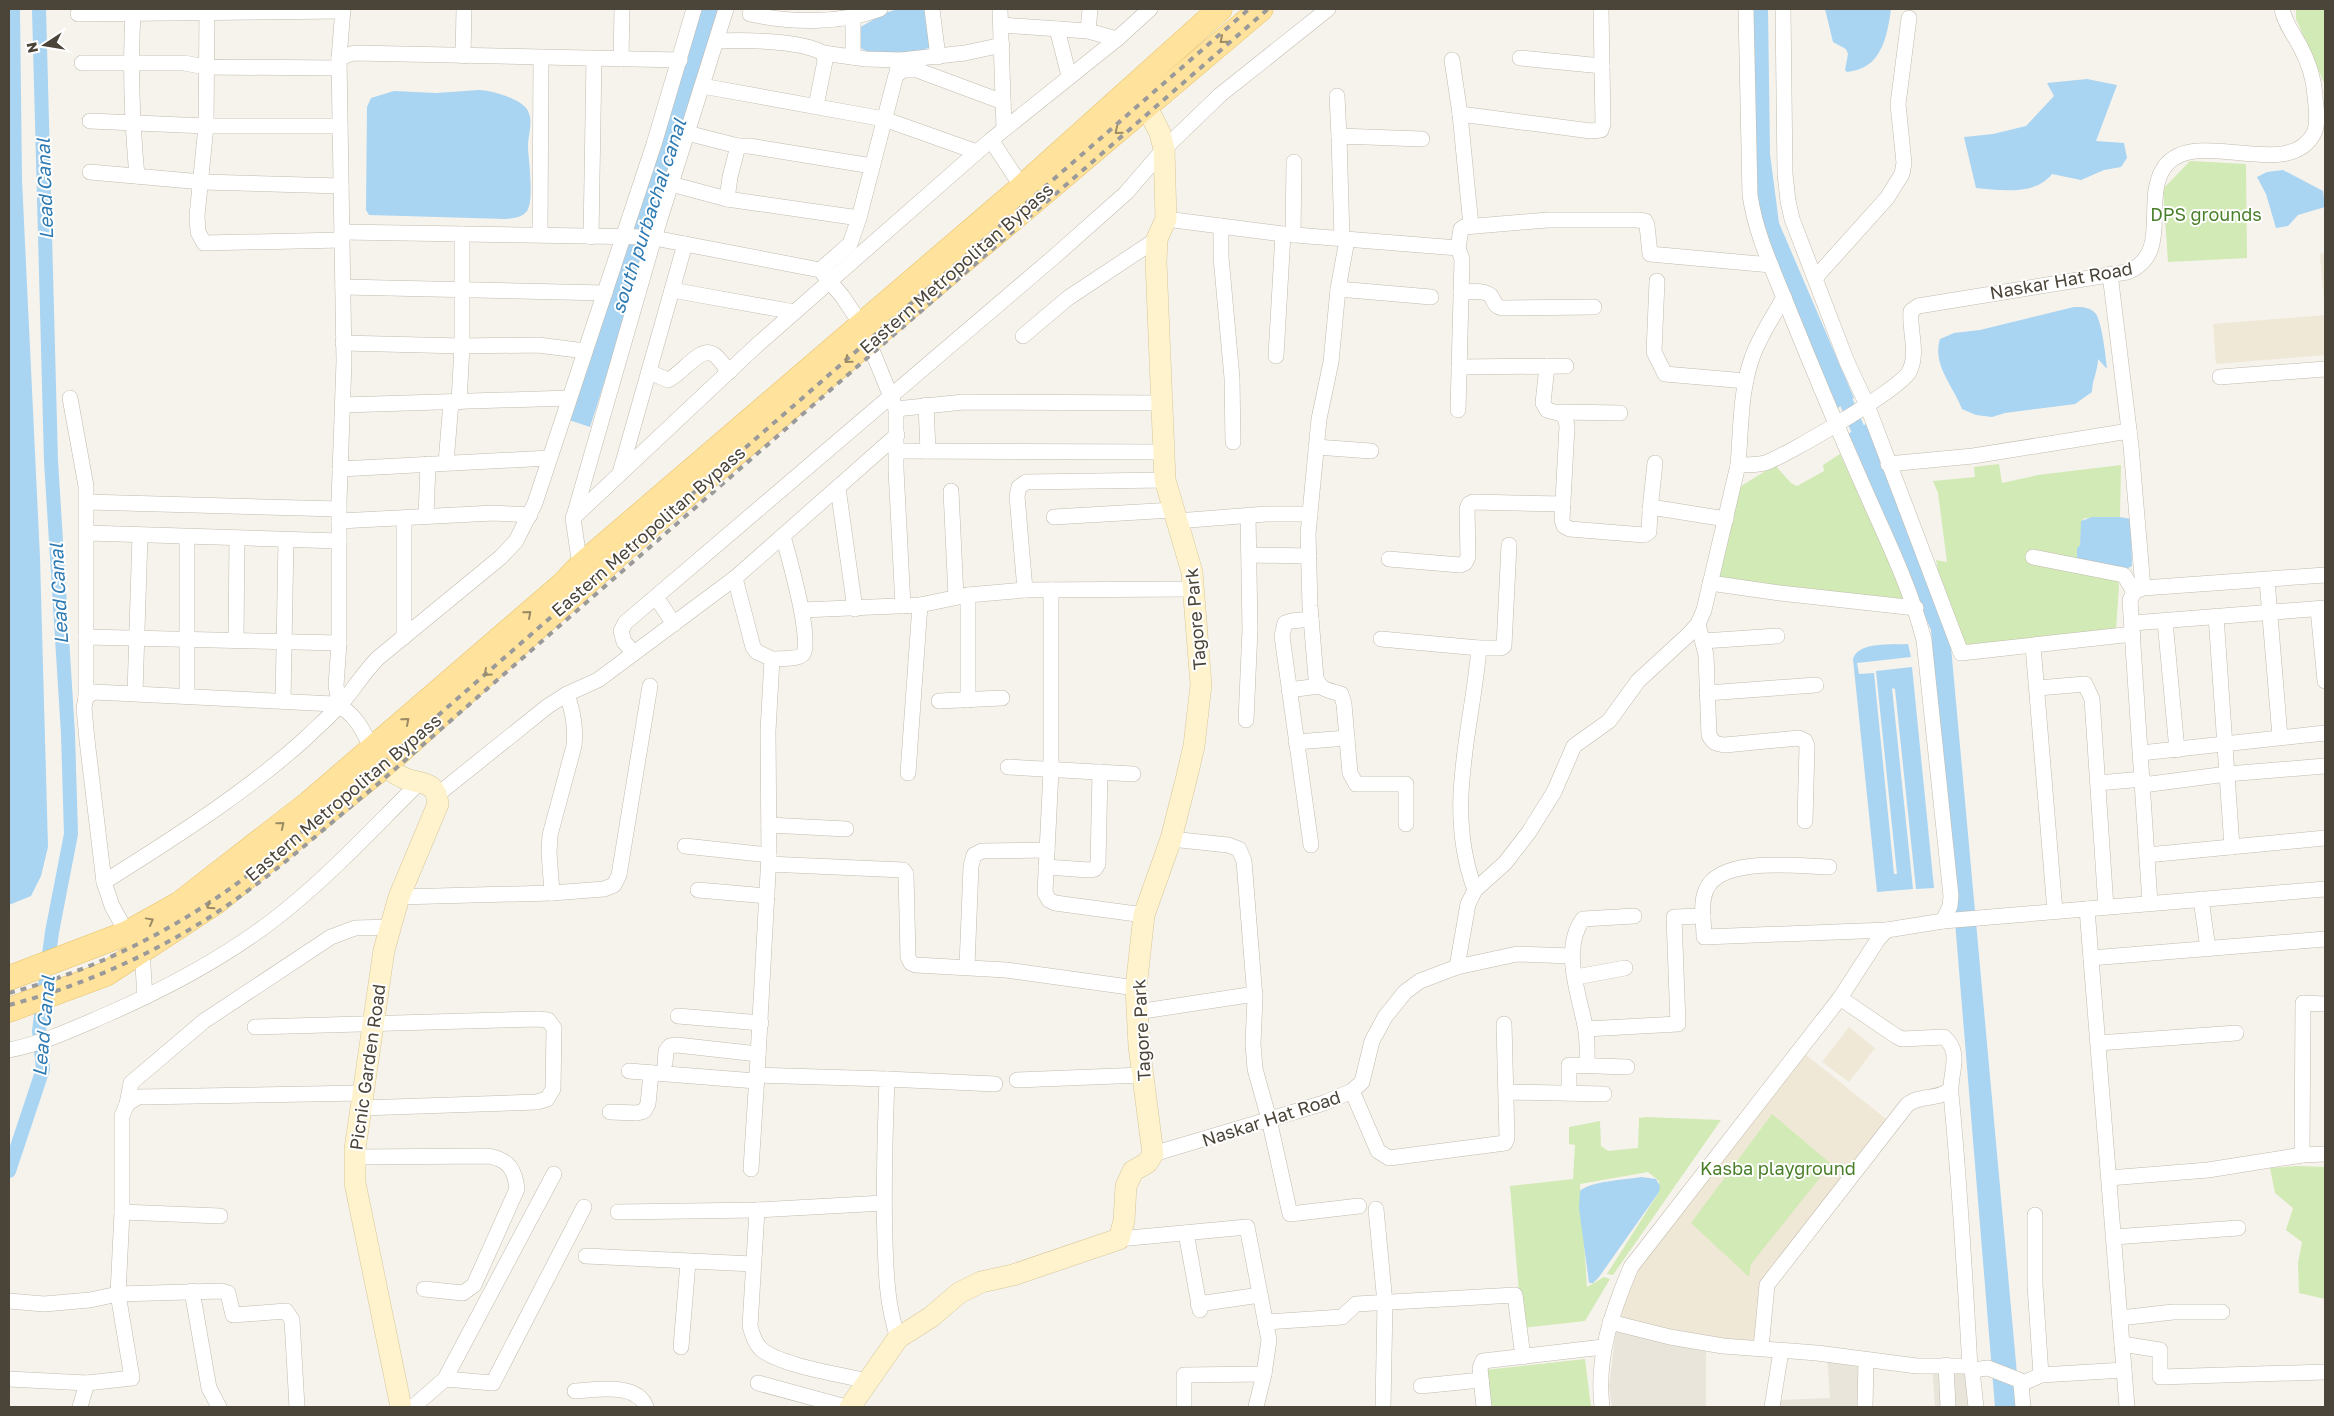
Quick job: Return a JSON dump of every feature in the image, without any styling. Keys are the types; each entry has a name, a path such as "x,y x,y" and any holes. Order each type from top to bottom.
{"main road":[{"path":"378,758 580,566 865,333 1022,187 1144,97 1220,9"},
{"name":"Eastern Metropolitan Bypass","path":"12,1009 106,974 135,941 183,912 216,902 233,876 378,758 643,532 865,333 987,239 1144,97 1261,9"},
{"path":"14,976 73,955 135,941"}],"street":[{"path":"464,9 464,56"},
{"path":"621,59 622,9"},
{"path":"104,882 180,834 251,782 304,739 340,706 367,669 501,557 516,541 530,515 585,351 628,235 694,9"},
{"path":"580,566 573,518 652,238 726,9"},
{"path":"744,41 751,11 798,20 853,16 880,9"},
{"path":"932,9 938,57"},
{"path":"1000,9 1004,128"},
{"path":"1088,31 1090,9"},
{"path":"573,518 794,312 1004,128 1116,39 1150,9"},
{"path":"634,653 624,642 621,631 625,623 894,403 1126,193 1164,149 1220,95 1328,9"},
{"path":"1460,114 1592,131 1601,130 1603,124 1601,9"},
{"path":"1746,9 1750,196 1757,230 1916,608 1928,668 1951,896 1948,921"},
{"path":"1783,9 1785,174 1792,219 1816,278 1863,407 1888,464 1961,653 2033,646 2133,629 2164,621 2321,608 2325,681"},
{"name":"Naskar Hat Road","path":"1863,407 1897,384 1909,372 1914,351 1911,311 1918,306 2021,287 2110,274 2140,267 2146,260 2152,246 2158,184 2162,171 2170,162 2185,154 2208,149 2278,155 2295,151 2320,134 2310,68 2299,44 2285,22 2282,9"},
{"path":"207,10 206,126 202,182 197,216 198,232 204,244 342,236 540,234 591,237 628,235 820,270 865,333 894,403 897,435 902,606"},
{"path":"78,14 133,14 207,10 342,10 339,63 343,406 339,515 339,643 336,686 340,706"},
{"path":"133,14 131,64 132,123 137,176"},
{"path":"853,16 853,57"},
{"path":"1816,278 1887,198 1902,174 1904,163 1898,104 1909,18"},
{"path":"1001,25 1088,31 1116,39"},
{"path":"1057,29 1069,76"},
{"path":"716,41 786,44 823,53 901,60 938,57 1002,45"},
{"path":"82,63 184,63 206,67 339,63 354,53 680,60"},
{"path":"816,106 825,61 823,53"},
{"path":"540,234 541,58"},
{"path":"591,237 594,58"},
{"path":"1520,58 1602,66"},
{"path":"820,270 850,244 859,218 901,60"},
{"path":"1452,60 1460,114 1471,226"},
{"path":"896,75 904,70 917,70 1003,102"},
{"path":"702,86 884,119 977,152"},
{"path":"1337,96 1344,239 1331,362 1319,419 1308,556 1316,678 1319,686 1324,690 1341,694 1344,704 1350,773 1356,784 1406,784 1406,824"},
{"name":"Tagore Park","path":"1144,97 1160,133 1164,149 1166,219 1157,239 1156,262 1165,480 1188,552 1195,589 1201,662 1200,707 1189,768 1171,839 1144,914 1136,988 1142,1075 1153,1154"},
{"path":"90,121 206,126 340,126"},
{"path":"687,133 738,146 749,146 872,166"},
{"path":"1339,136 1422,139"},
{"path":"992,140 1022,187"},
{"path":"727,199 730,177 738,146"},
{"path":"1276,356 1294,162"},
{"path":"90,172 202,182 341,186"},
{"path":"671,184 727,199 859,218"},
{"path":"1166,219 1288,234 1458,248"},
{"path":"1458,410 1462,259 1458,248 1461,229 1471,226 1548,220 1645,221 1650,254 1771,265"},
{"path":"1221,226 1221,257 1232,378 1233,442"},
{"path":"446,463 462,346 462,234"},
{"path":"1023,336 1068,298 1157,239"},
{"path":"620,474 685,244"},
{"path":"2110,274 2129,432 2138,590 2130,600 2150,903"},
{"path":"1657,281 1654,352 1665,374 1746,381"},
{"path":"343,287 605,294"},
{"path":"1338,289 1431,297"},
{"path":"672,290 794,312"},
{"path":"1461,292 1484,292 1489,294 1496,306 1502,308 1594,307"},
{"path":"1457,967 1464,920 1468,904 1475,890 1505,863 1529,832 1554,792 1574,746 1609,721 1638,681 1688,636 1698,624 1710,583 1738,465 1746,381 1757,344 1784,297"},
{"path":"343,343 462,346 538,345 585,351"},
{"path":"649,372 668,380 674,377 700,353 707,352 714,354 729,372"},
{"path":"1459,366 1566,366"},
{"path":"1546,366 1543,403 1546,410 1620,414"},
{"path":"2220,377 2325,369"},
{"path":"70,398 84,467 87,502 86,697 84,708 104,882 112,906 135,941 145,997"},
{"path":"343,406 569,398"},
{"path":"894,403 926,405 974,402 1162,403"},
{"path":"926,405 928,451"},
{"path":"1738,465 1764,463 1863,407"},
{"path":"1562,412 1566,418 1567,426 1563,504 1564,526 1570,529 1634,536 1649,532 1655,463"},
{"path":"1888,464 1956,458 2129,432"},
{"path":"86,697 94,692 334,704 347,710 358,723 378,758 404,778 421,781 437,794 497,749 548,706 567,694 598,680 735,578 897,435"},
{"path":"1316,447 1371,451"},
{"path":"896,451 1163,452"},
{"path":"340,469 549,458"},
{"path":"426,516 428,464"},
{"path":"1024,590 1017,496 1019,487 1026,482 1165,480"},
{"path":"838,488 855,609"},
{"path":"951,491 962,596 968,700"},
{"path":"87,502 404,518 494,513 530,515"},
{"path":"1389,559 1465,563 1468,557 1467,509 1469,504 1473,502 1563,504"},
{"path":"1650,510 1657,508 1726,519"},
{"path":"1054,517 1310,514"},
{"path":"1246,720 1250,644 1248,515"},
{"path":"404,518 404,637"},
{"path":"87,533 339,541"},
{"path":"135,694 140,535"},
{"path":"187,536 187,696"},
{"path":"735,578 753,647 757,652 772,659 798,657 803,654 805,648 802,610 783,536"},
{"path":"236,640 237,538"},
{"path":"283,701 286,540"},
{"path":"1381,639 1479,648 1501,648 1504,646 1509,545"},
{"path":"1249,555 1308,556"},
{"path":"2033,557 2124,575 2138,590"},
{"path":"2138,590 2325,575"},
{"path":"2267,580 2280,737"},
{"path":"1710,583 1916,608"},
{"path":"802,610 920,605 962,596 1024,590 1195,589"},
{"path":"1051,590 1051,770 1046,893 1049,900 1055,903 1144,914"},
{"path":"656,597 674,624"},
{"path":"908,772 920,605"},
{"path":"2216,616 2232,847"},
{"path":"1311,619 1291,620 1285,623 1282,629 1311,845"},
{"path":"2164,621 2177,750"},
{"path":"1698,624 1703,641 1709,735 1712,741 1717,744 1800,738 1805,741 1806,821"},
{"path":"1703,641 1776,636"},
{"path":"86,637 339,643"},
{"path":"2033,646 2038,688 2055,911"},
{"path":"1475,890 1462,844 1459,802 1479,648"},
{"path":"751,1169 767,896 769,824 768,731 772,659"},
{"path":"2038,688 2076,683 2085,684 2092,699 2106,907"},
{"path":"1707,693 1816,685"},
{"path":"399,897 552,893 604,889 614,885 619,875 650,686"},
{"path":"1289,690 1319,686"},
{"path":"552,893 549,853 550,835 576,732 575,717 567,694"},
{"path":"939,701 1002,698"},
{"path":"2141,753 2325,733"},
{"path":"1296,742 1347,738"},
{"path":"2098,783 2143,782 2325,766"},
{"path":"1008,767 1133,774"},
{"path":"1046,867 1088,870 1095,869 1098,864 1100,772"},
{"path":"16,1048 57,1036 145,997 217,958 273,920 323,876 421,781"},
{"name":"Picnic Garden Road","path":"401,1407 355,1183 355,1157 384,950 399,897 438,804 437,794"},
{"path":"769,824 846,828"},
{"path":"2147,856 2325,838"},
{"path":"1171,839 1228,845 1239,849 1244,861 1255,994 1255,1069 1269,1119 1290,1214 1359,1206"},
{"path":"685,846 768,860 903,870 906,874 908,958 916,965 967,966 1136,988"},
{"path":"967,966 971,866 974,855 982,851 1047,850"},
{"path":"1829,866 1745,867 1730,870 1720,875 1706,889 1703,904 1704,937 1887,930 1996,916 2325,888"},
{"path":"698,890 767,896"},
{"path":"2201,899 2208,949"},
{"path":"2087,908 2127,1407"},
{"path":"1587,1065 1586,1029 1572,956 1578,926 1583,920 1634,916"},
{"path":"1586,1029 1678,1024 1674,917 1703,916"},
{"path":"9,1379 87,1383 132,1378 118,1294 122,1212 122,1116 127,1104 131,1083 204,1021 344,930 368,926 391,927"},
{"path":"1602,1407 1600,1394 1603,1347 1610,1322 1631,1267 1840,998 1887,930"},
{"path":"2091,958 2325,939"},
{"name":"Naskar Hat Road","path":"1119,1239 1124,1221 1126,1186 1133,1171 1147,1163 1153,1154 1324,1103 1352,1092 1362,1082 1372,1041 1385,1017 1405,992 1420,980 1457,967 1517,954 1572,956"},
{"path":"1576,977 1625,968"},
{"path":"1137,1012 1255,994"},
{"path":"1840,998 1902,1039 1944,1037 1953,1049 1955,1062 1950,1089 1958,1160 1971,1369 1976,1407"},
{"path":"2302,1155 2303,1003 2325,1004"},
{"path":"678,1016 761,1023"},
{"path":"127,1104 138,1097 537,1102 547,1099 553,1089 554,1028 548,1020 255,1027"},
{"path":"1352,1092 1378,1151 1389,1158 1505,1143 1508,1138 1504,1024"},
{"path":"2098,1043 2236,1033"},
{"path":"665,1063 666,1051 670,1046 677,1045 758,1054"},
{"path":"1569,1093 1568,1065 1627,1067"},
{"path":"629,1071 757,1078 887,1079 995,1084"},
{"path":"610,1112 644,1112 648,1104 650,1072"},
{"path":"1017,1080 1142,1075"},
{"path":"887,1079 884,1204 890,1315 898,1338"},
{"path":"1761,1348 1767,1285 1907,1105 1913,1099 1946,1094 1950,1089"},
{"path":"1507,1092 1604,1094"},
{"path":"2108,1178 2208,1170 2302,1155 2325,1154"},
{"path":"355,1157 490,1156 501,1158 510,1165 516,1177 517,1189 474,1285 463,1293 424,1289"},
{"path":"413,1407 445,1379 554,1174"},
{"path":"618,1212 756,1210 884,1204"},
{"path":"445,1379 493,1383 584,1207"},
{"path":"1376,1209 1385,1303 1383,1407"},
{"path":"756,1210 750,1326 760,1348 778,1359 868,1381"},
{"path":"122,1212 220,1216"},
{"path":"2035,1215 2036,1285 2041,1375"},
{"path":"850,1407 898,1338 931,1317 959,1293 981,1282 1013,1275 1119,1239 1247,1227 1269,1340 1264,1374 1256,1407"},
{"path":"2114,1237 2238,1228"},
{"path":"1186,1233 1199,1307 1260,1295"},
{"path":"586,1256 753,1264"},
{"path":"680,1347 688,1262"},
{"path":"192,1291 209,1388 219,1407"},
{"path":"9,1301 44,1304 90,1300 118,1294 226,1291 230,1298 230,1308 233,1315 286,1311 290,1314 294,1331 297,1407"},
{"path":"1265,1322 1342,1317 1356,1304 1516,1296 1523,1357"},
{"path":"2120,1318 2173,1312 2222,1312"},
{"path":"1610,1322 1670,1337 1723,1346 1817,1353 1866,1361 1917,1366 1946,1365 1971,1369 1988,1368 2020,1382 2041,1375 2124,1370"},
{"path":"2122,1344 2160,1350 2160,1377 2325,1372"},
{"path":"1484,1407 1480,1368 1483,1361 1603,1347"},
{"path":"1772,1407 1781,1351"},
{"path":"1864,1407 1866,1361"},
{"path":"1946,1365 1948,1407"},
{"path":"1184,1407 1184,1374 1264,1374"},
{"path":"1420,1386 1481,1380"},
{"path":"2020,1382 2024,1407"},
{"path":"80,1407 87,1383"},
{"path":"758,1383 846,1407"},
{"path":"575,1391 616,1389 634,1394 641,1399 646,1407"}],"shaded area":[{"path":"2325,253 2325,314 2320,254"},
{"path":"2325,315 2325,355 2216,364 2213,324"},
{"path":"1849,1027 1875,1048 1849,1082 1822,1062"},
{"path":"1800,1050 1886,1119 1762,1281 1759,1340 1723,1340 1619,1318 1637,1266"},
{"path":"1616,1330 1706,1344 1706,1407 1612,1407 1609,1387"},
{"path":"1827,1355 1863,1356 1868,1407 1779,1407 1780,1400 1830,1398"},
{"path":"1932,1366 1968,1370 1973,1407 1935,1407"}],"green space":[{"path":"2296,9 2325,9 2325,85 2296,19"},
{"name":"DPS grounds","path":"2190,161 2246,164 2247,258 2168,262 2163,189"},
{"path":"1840,454 1907,600 1717,579 1738,488 1775,465 1791,483 1797,486 1824,471 1823,465"},
{"path":"1999,464 2002,483 2038,475 2121,465 2120,517 2085,518 2082,520 2080,545 2077,548 2116,568 2119,586 2116,630 1954,648 1936,560 1947,562 1938,493 1933,481 1975,477 1974,467"},
{"name":"Kasba playground","path":"1772,1114 1831,1164 1751,1264 1749,1277 1691,1223"},
{"path":"1639,1118 1721,1120 1613,1275 1607,1274 1659,1192 1659,1181 1648,1172 1580,1184 1587,1287 1604,1277 1610,1279 1585,1321 1522,1328 1510,1186 1573,1179 1575,1145 1569,1144 1569,1127 1600,1121 1601,1146 1608,1151 1638,1148"},
{"path":"2325,1167 2325,1299 2299,1293 2298,1263 2302,1242 2286,1230 2293,1208 2275,1193 2270,1168"},
{"path":"1585,1359 1591,1407 1490,1407 1485,1370"}],"water":[{"path":"9,9 20,9 22,180 40,558 48,847 41,876 31,896 9,905"},
{"name":"south purbachal canal","path":"702,9 723,9 590,427 569,420"},
{"path":"898,9 928,9 932,46 908,53 885,54 867,51 859,46 857,29 885,13"},
{"path":"1749,9 1768,9 1770,154 1779,223 1854,398 1836,409 1761,243 1752,198"},
{"path":"1825,9 1891,9 1884,41 1875,58 1868,65 1858,70 1847,72 1845,70 1848,54 1846,49 1833,42"},
{"path":"2087,79 2117,85 2096,141 2124,143 2127,158 2121,167 2104,170 2081,180 2052,174 2045,181 2027,189 1976,188 1964,137 1993,134 2026,126 2054,96 2047,83"},
{"path":"479,90 498,93 513,99 525,107 530,116 528,144 531,190 527,211 520,216 506,219 369,215 366,210 367,107 371,98 394,91 436,93"},
{"path":"2283,170 2323,191 2325,207 2298,215 2288,226 2276,228 2266,194 2257,177 2267,172"},
{"path":"2074,307 2092,310 2098,318 2102,332 2107,369 2098,359 2092,392 2075,404 2005,413 1992,417 1976,415 1962,409 1941,366 1938,348 1940,339 1954,333 1980,330"},
{"path":"1866,424 1939,600 1950,636 2020,1407 1995,1407 1931,630 1846,435"},
{"path":"2092,517 2131,519 2132,566 2113,569 2077,558 2077,548 2080,545 2081,521"},
{"path":"1885,644 1908,644 1911,657 1857,663 1859,674 1874,673 1894,874 1897,874 1876,671 1912,667 1934,888 1916,889 1895,689 1892,688 1913,889 1877,892 1853,659 1856,653 1869,647"},
{"path":"1641,1177 1656,1179 1660,1186 1659,1192 1599,1277 1593,1283 1589,1283 1579,1208 1580,1191 1599,1183"}],"waterway":[{"name":"Lead Canal","path":"9,1171 43,1069 39,1031 52,932 71,834 68,734 51,461 39,9"},
{"path":"1839,385 1865,446"}],"railway":[{"path":"9,993 71,973 131,947 189,916 243,879 372,773 1249,9"},
{"path":"9,1005 73,985 135,959 195,926 223,908 283,863 379,783 1268,9"}]}
